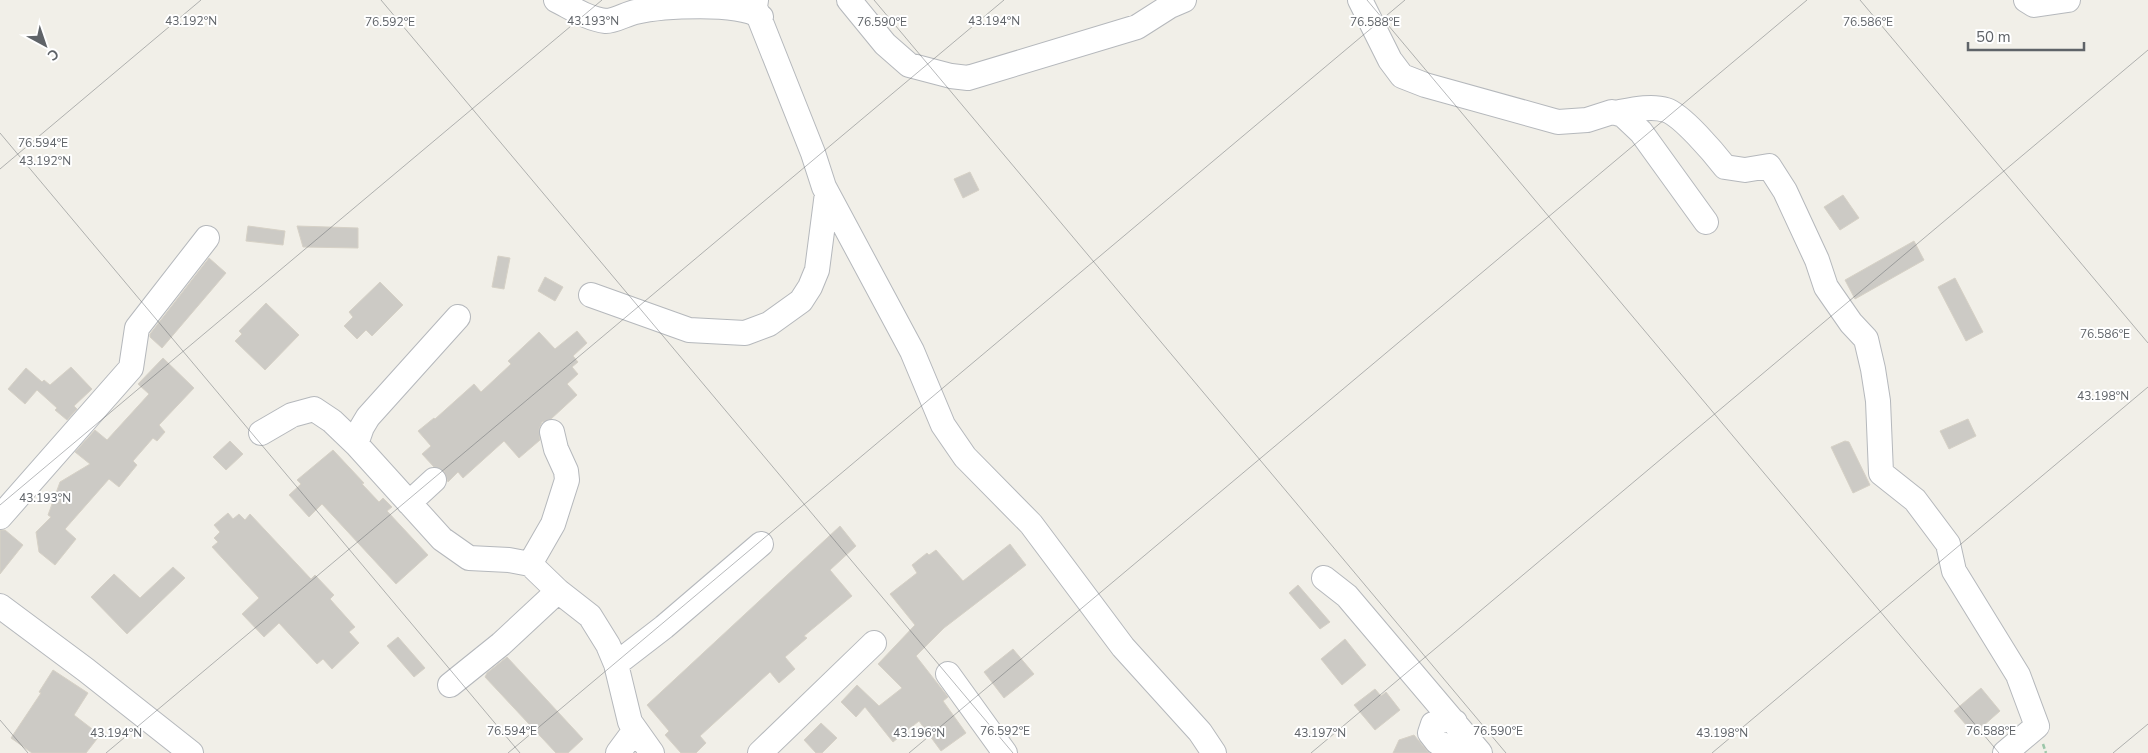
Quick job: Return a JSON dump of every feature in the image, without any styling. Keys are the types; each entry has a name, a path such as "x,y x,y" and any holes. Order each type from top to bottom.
{"street":[{"path":"556,0 590,17 608,21 635,12 682,6 749,11 758,9 827,193 912,351 943,425 965,457 1031,524 1123,647 1200,732 1214,753"},
{"path":"849,0 885,44 909,65 951,76 968,78 1137,27 1170,6 1184,0"},
{"path":"1360,0 1390,60 1402,76 1425,85 1558,122 1587,120 1612,112 1640,109 1667,110 1696,133 1726,167 1745,170 1769,166 1785,191 1817,260 1826,287 1851,324 1866,339 1874,369 1878,401 1881,473 1915,500 1948,544 1954,572 2018,675 2037,726 2005,753"},
{"path":"2026,0 2034,5 2068,0"},
{"path":"1615,113 1623,115 1641,132 1706,222"},
{"path":"591,295 689,330 744,333 769,324 801,301 810,287 817,270 827,193"},
{"path":"0,517 131,368 137,328 207,238"},
{"path":"356,444 368,417 458,317"},
{"path":"261,433 292,415 314,409 332,421 356,444 442,539 469,558 509,560 530,564 558,591 590,616 608,645 616,664 630,722 652,753"},
{"path":"530,564 553,524 567,480 566,471 556,449 552,432"},
{"path":"409,503 434,480"},
{"path":"616,664 664,627 761,544"},
{"path":"1324,578 1348,596 1480,753"},
{"path":"450,685 501,644 558,591"},
{"path":"0,606 86,670 191,753"},
{"path":"760,753 874,643"},
{"path":"948,674 1005,753"},
{"path":"1455,722 1444,719 1433,724 1430,733 1437,742 1462,753"},
{"path":"618,753 635,730"}],"building":[{"path":"970,172 979,190 963,198 954,179"},
{"path":"1843,195 1859,218 1840,230 1824,207"},
{"path":"248,226 285,231 283,245 246,241"},
{"path":"297,226 358,228 358,248 303,247"},
{"path":"1914,241 1924,260 1855,299 1845,280"},
{"path":"498,256 510,258 504,289 492,287"},
{"path":"209,258 226,273 162,348 150,337 150,334"},
{"path":"545,277 563,287 555,301 538,291"},
{"path":"1955,278 1983,332 1966,341 1938,287"},
{"path":"380,282 403,305 372,336 366,330 357,339 344,326 353,317 349,312"},
{"path":"266,303 299,335 265,370 235,341 242,334 239,331"},
{"path":"577,331 587,343 573,356 578,362 572,367 578,374 567,384 577,395 551,419 542,422 539,429 540,440 519,458 504,441 463,478 458,472 448,482 444,471 434,467 422,454 431,446 418,431 435,419 474,384 481,392 511,364 508,361 539,332 555,349"},
{"path":"163,358 194,388 159,425 165,432 157,441 153,438 133,461 137,465 119,487 109,479 65,529 76,539 55,565 39,552 36,532 51,517 48,515 60,482 90,464 75,452 95,430 107,440 149,394 138,384"},
{"path":"71,367 92,389 74,406 77,409 67,420 37,390 25,404 8,389 26,368 42,382 44,380 50,385"},
{"path":"1968,419 1976,436 1949,449 1940,431"},
{"path":"230,441 243,454 226,470 213,457"},
{"path":"1845,441 1849,442 1870,485 1853,493 1831,447"},
{"path":"333,450 379,502 383,498 392,507 387,511 428,555 396,584 322,504 309,517 289,495 301,484 297,480"},
{"path":"228,513 233,519 239,514 245,520 250,514 311,579 315,575 334,595 330,599 355,627 349,632 359,643 332,669 323,659 317,664 279,623 264,637 242,614 259,598 212,547 218,542 214,538 220,532 214,525"},
{"path":"840,526 856,546 830,570 852,596 804,636 807,638 785,657 795,669 779,683 770,672 700,736 706,743 696,753 681,753 665,735 669,731 647,705"},
{"path":"0,530 5,530 23,545 0,574"},
{"path":"1010,544 1026,565 944,628 916,656 948,697 943,701 966,733 941,751 919,721 893,742 865,707 856,717 841,702 857,685 879,706 902,688 878,664 915,625 890,594 917,573 912,565 927,553 929,555 936,550 963,581"},
{"path":"173,567 185,578 127,634 91,597 114,574 140,598"},
{"path":"1298,585 1330,622 1320,629 1289,593"},
{"path":"398,637 425,668 414,677 387,646"},
{"path":"1345,639 1366,665 1342,685 1321,659"},
{"path":"1013,649 1034,674 1004,698 984,672"},
{"path":"507,657 583,739 568,753 556,753 485,677 487,673"},
{"path":"53,670 88,693 74,715 100,735 86,753 32,753 11,738 41,693 39,692"},
{"path":"1981,688 2000,711 1974,734 1954,711"},
{"path":"1375,689 1381,696 1386,692 1400,710 1375,730 1354,705"},
{"path":"821,723 837,738 822,753 816,753 804,740"},
{"path":"1414,735 1429,753 1393,753 1399,740"}]}
